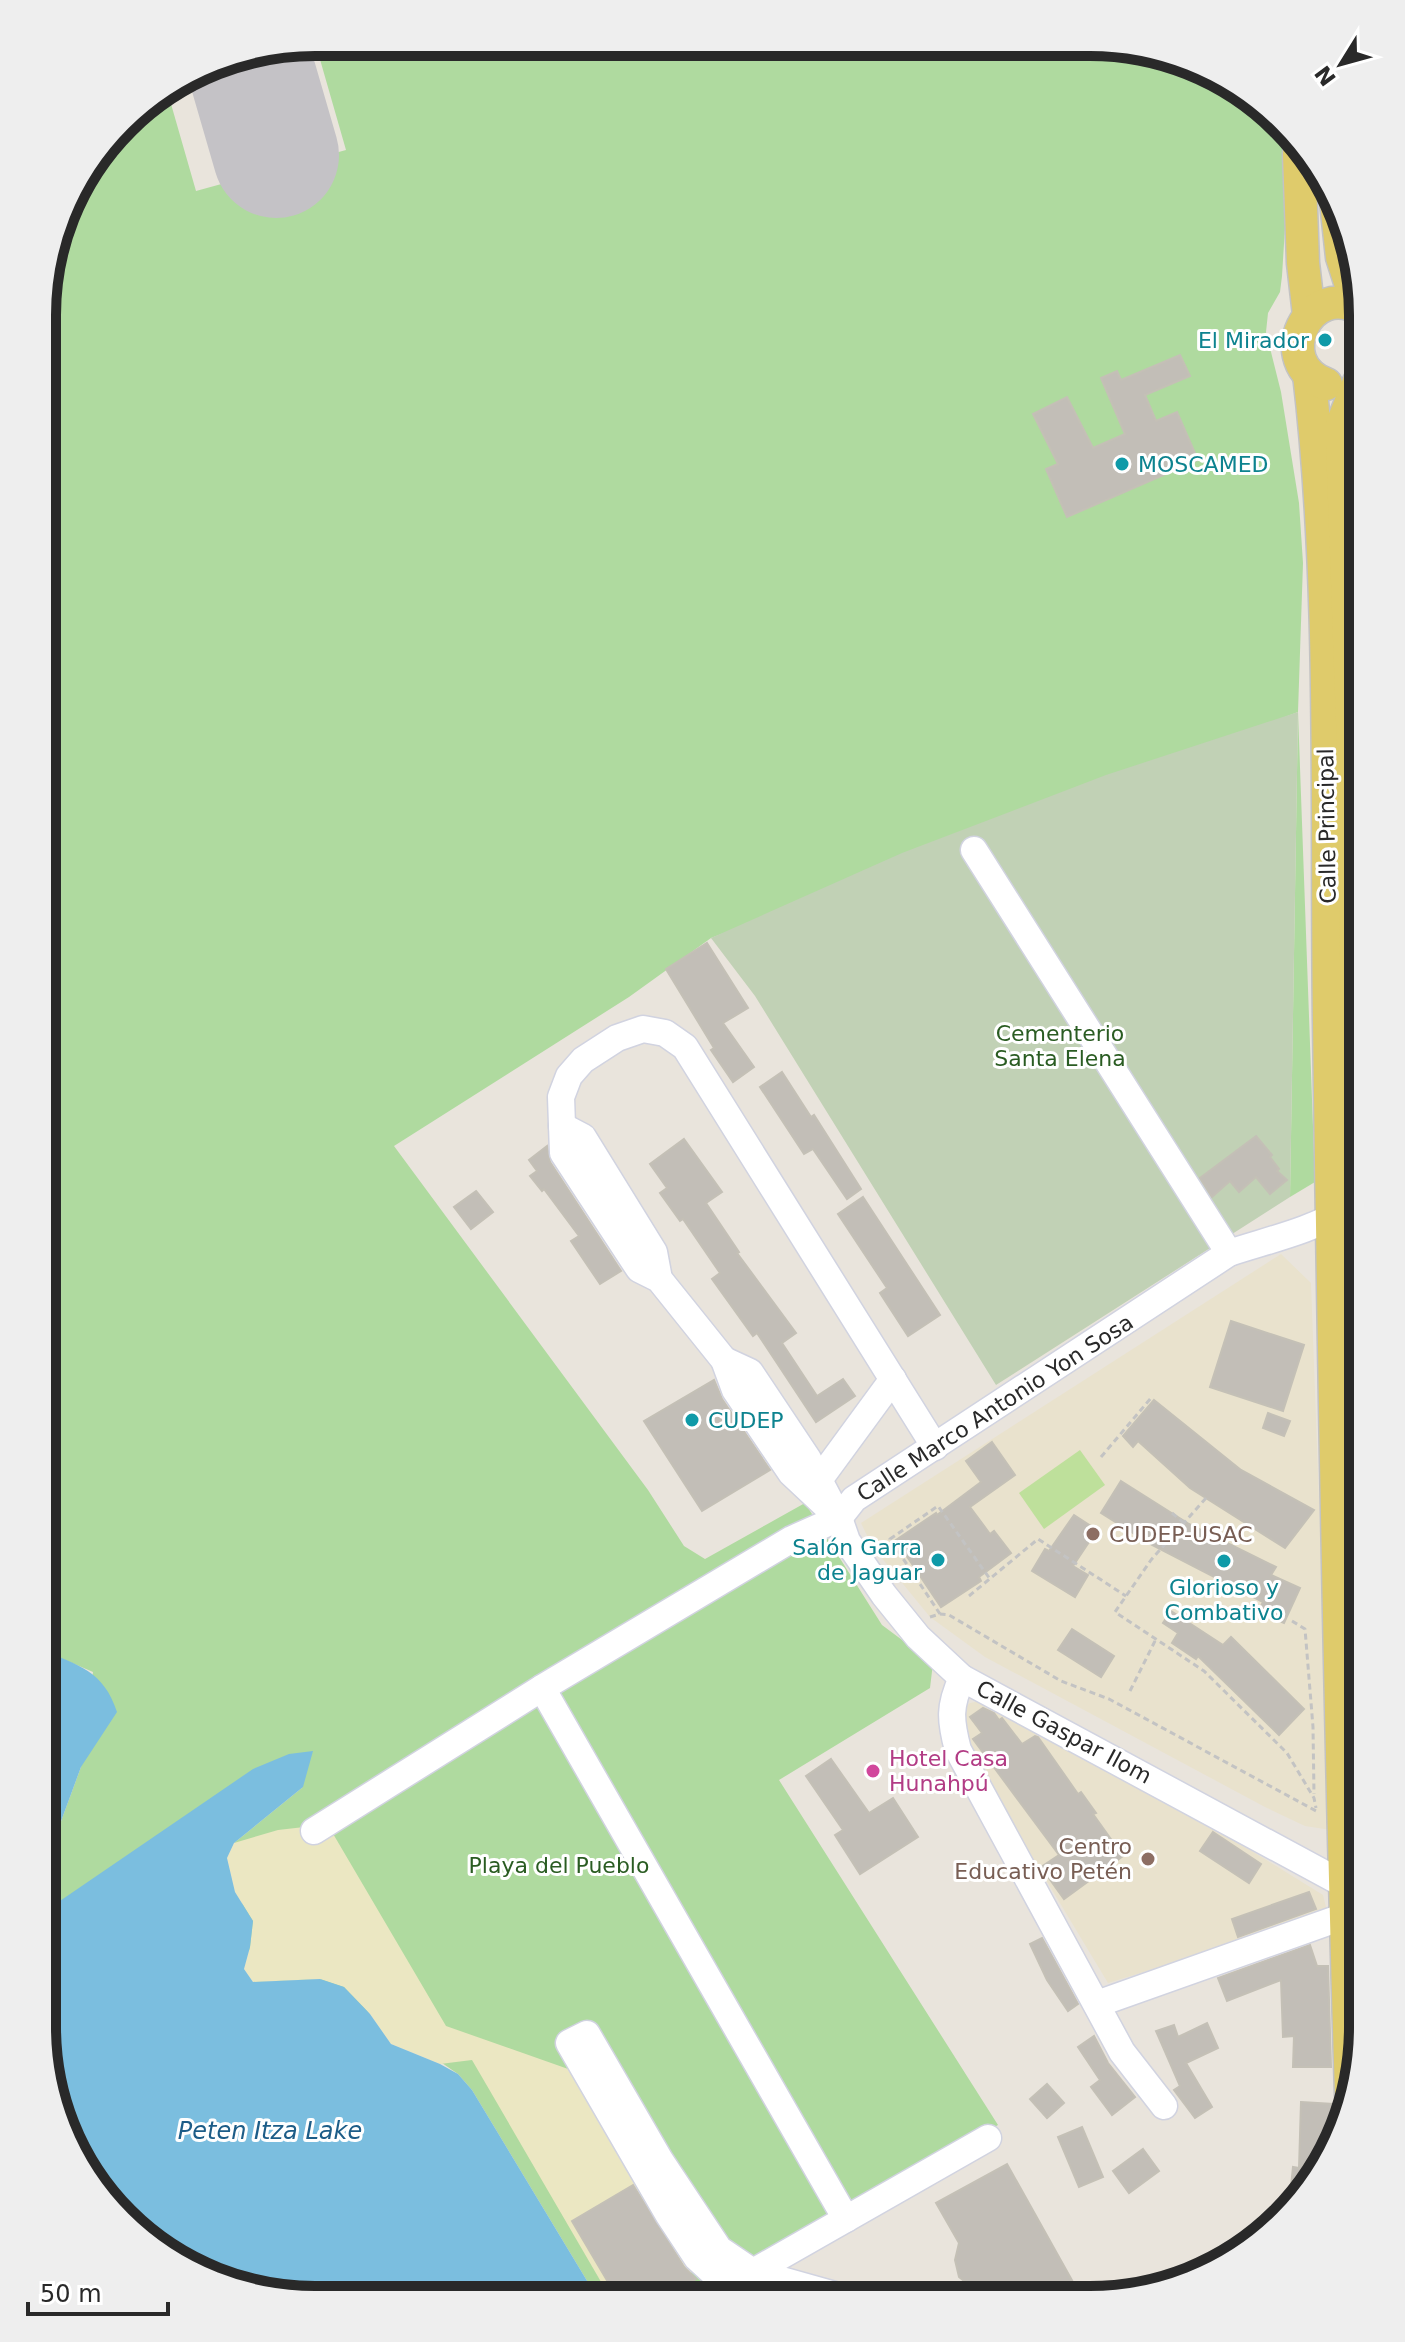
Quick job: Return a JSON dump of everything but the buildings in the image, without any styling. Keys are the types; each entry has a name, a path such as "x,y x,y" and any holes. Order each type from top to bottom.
{"main road":[{"path":"1299,162 1303,263 1309,315 1332,303 1348,304"},
{"name":"Calle Principal","path":"1309,315 1297,344 1302,365 1309,374 1317,444 1325,618 1332,1218 1348,1796"},
{"path":"1309,374 1333,386 1349,386"},
{"name":"Calle Principal","path":"1349,408 1342,424 1349,501"}],"street":[{"path":"974,850 1229,1253"},
{"path":"839,1518 791,1473 735,1390 724,1360 659,1279 654,1252 583,1137 562,1126 561,1097 569,1076 583,1060 617,1038 643,1029 665,1033 685,1047 935,1447"},
{"name":"Calle Marco Antonio Yon Sosa","path":"314,1831 542,1688 792,1539 839,1518 854,1499 1229,1253 1314,1227 1348,1208"},
{"name":"Calle Gaspar Ilom","path":"724,1360 750,1372 819,1480 847,1541 884,1595 918,1637 962,1678 1348,1896"},
{"path":"819,1480 893,1379"},
{"path":"962,1678 952,1700 951,1726 958,1750 1122,2052 1164,2106"},
{"path":"542,1688 846,2219"},
{"path":"1097,2004 1348,1899"},
{"path":"578,2038 651,2165 697,2258 721,2280 743,2286"},
{"path":"758,2286 846,2219 988,2138"}],"path":[{"path":"1101,1457 1151,1398"},
{"path":"1206,1498 1183,1522 1115,1612 1204,1671 1287,1753 1314,1798 1321,1824"},
{"path":"940,1614 890,1539 938,1506 990,1579"},
{"path":"1172,1513 1183,1522"},
{"path":"969,1596 1038,1539 1126,1596"},
{"path":"930,1617 949,1615 1061,1681 1109,1699 1318,1812"},
{"path":"1292,1621 1305,1629 1313,1727 1314,1798"},
{"path":"1130,1691 1156,1639"}],"shaded area":[{"name":"CUDEP-USAC","path":"1281,1254 1311,1283 1331,1830 1305,1826 1265,1807 985,1657 930,1617 872,1546 861,1523"},
{"name":"Centro Educativo Petén","path":"986,1700 1205,1822 1323,1895 1328,1915 1108,1983 971,1755 961,1711 970,1703"}],"green space":[{"name":"Playa del Pueblo","path":"319,57 1124,58 1189,76 1220,91 1248,109 1288,148 1282,276 1280,292 1268,313 1266,332 1281,392 1299,503 1303,563 1298,712 711,938 629,997 394,1146 648,1490 684,1546 705,1559 805,1503 882,1625 933,1663 930,1688 779,1780 998,2125 710,2286 590,2286 472,2090 458,2074 320,1979 253,1982 234,1843 303,1787 56,1904 56,1835 81,1767 93,1672 56,1656 58,281 70,231 91,185 120,144 144,120 170,101 196,191 346,150"},
{"path":"1298,712 1315,1182 1290,1197"},
{"name":"Cementerio Santa Elena","path":"1298,712 1290,1197 996,1385 755,996 711,938 902,853 1106,775"},
{"path":"1080,1450 1105,1485 1044,1529 1019,1493"}],"sand":[{"path":"313,1826 332,1832 446,2026 588,2076 695,2263 686,2286 603,2286 472,2060 440,2064 391,2044 370,2014 344,1987 320,1979 253,1982 244,1969 253,1921 235,1892 227,1858 234,1843 278,1830"}],"water":[{"path":"56,1656 97,1678 112,1698 117,1712 81,1767 56,1835"},
{"name":"Peten Itza Lake","path":"313,1751 303,1787 234,1843 227,1858 235,1892 253,1921 244,1969 253,1982 320,1979 344,1987 370,2014 391,2044 458,2074 472,2090 590,2286 315,2286 281,2284 248,2277 216,2266 157,2233 109,2185 91,2157 76,2126 61,2078 56,2027 56,1904 253,1769 289,1754"}],"runway":[{"path":"250,65 276,155"}],"place":[{"name":"El Mirador","path":"1325,340"},
{"name":"MOSCAMED","path":"1122,464"},
{"name":"CUDEP","path":"692,1420"},
{"name":"CUDEP-USAC","path":"1093,1534"},
{"name":"Salón Garra de Jaguar","path":"938,1560"},
{"name":"Glorioso y Combativo","path":"1224,1561"},
{"name":"Hotel Casa Hunahpú","path":"873,1771"},
{"name":"Centro Educativo Petén","path":"1148,1859"}]}
